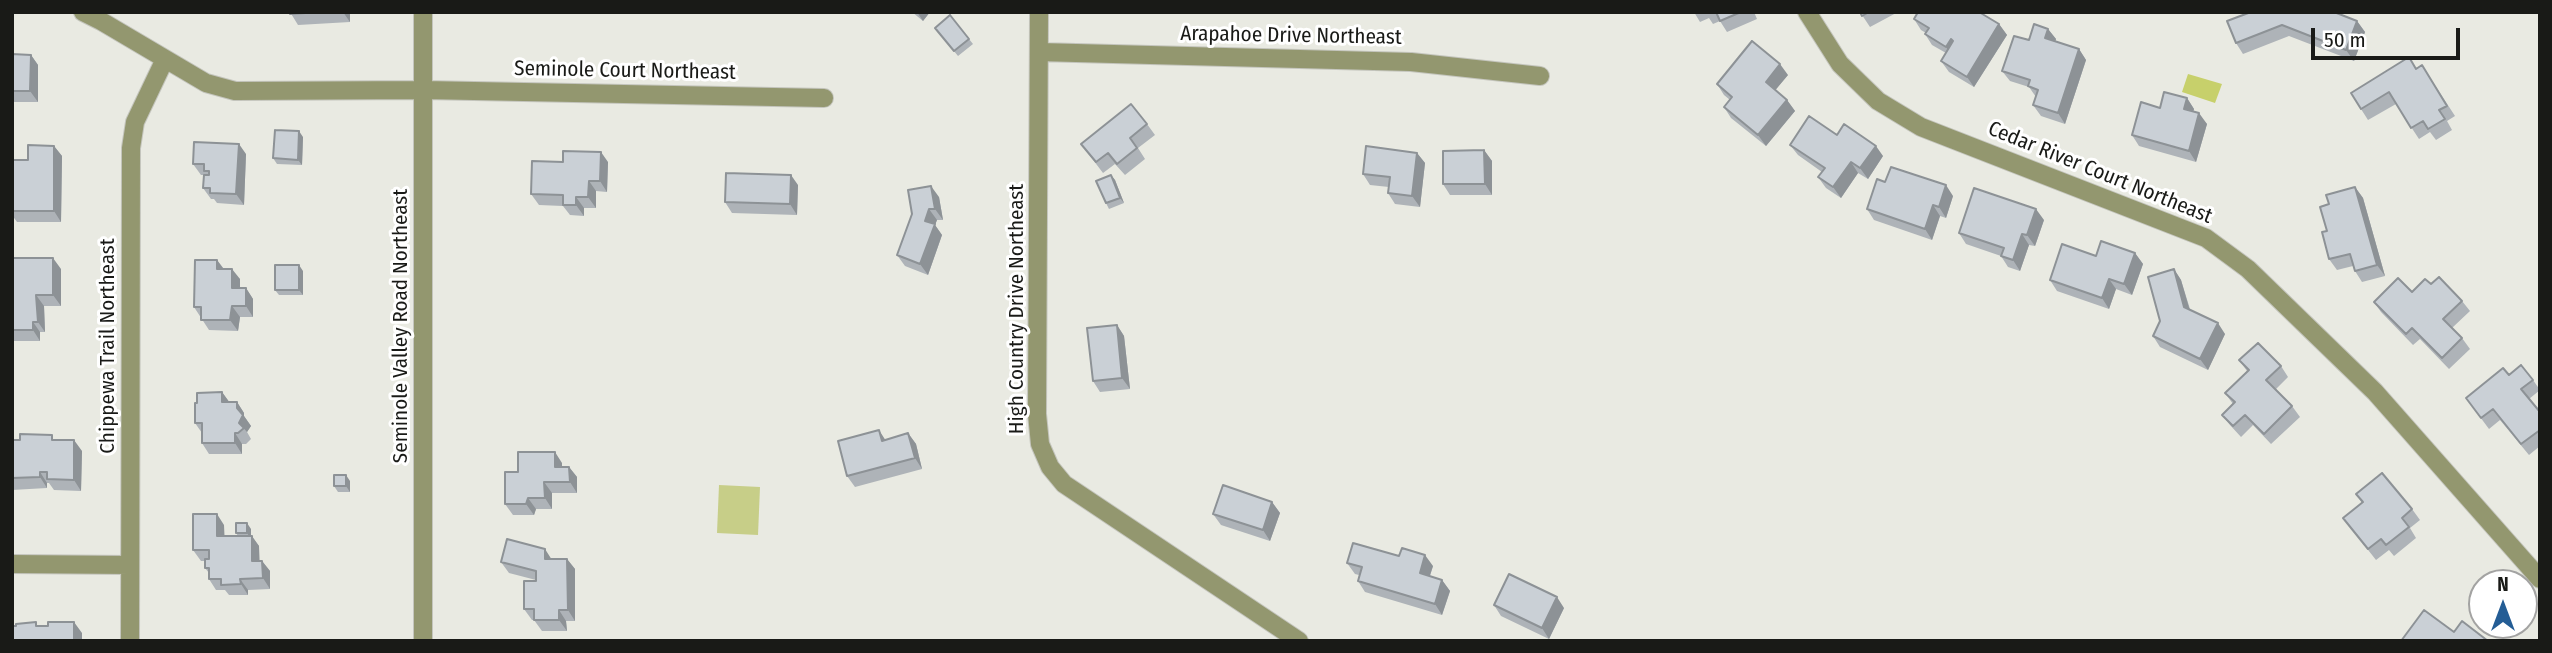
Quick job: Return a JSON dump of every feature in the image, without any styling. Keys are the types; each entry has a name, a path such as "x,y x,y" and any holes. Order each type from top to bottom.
{"street":[{"name":"Seminole Court Northeast","path":"83,12 206,83 235,91 424,90 824,98"},
{"name":"Seminole Valley Road Northeast","path":"423,12 423,641"},
{"name":"High Country Drive Northeast","path":"1039,12 1037,414 1040,444 1050,467 1064,484 1298,641"},
{"name":"Cedar River Court Northeast","path":"1807,12 1840,64 1878,101 1921,127 2206,238 2248,269 2375,392 2540,579"},
{"name":"Arapahoe Drive Northeast","path":"1039,52 1411,62 1541,76"},
{"name":"Chippewa Trail Northeast","path":"130,641 131,148 139,112 165,59"},
{"path":"12,564 130,565"}],"shaded area":[{"path":"2188,74 2222,84 2215,103 2182,92"},
{"path":"719,485 760,487 758,535 717,533"}],"building":[{"path":"290,12 321,12 290,14"},
{"path":"1716,12 1741,12 1720,21"},
{"path":"1918,12 1979,12 1999,24 1967,77 1941,61 1953,41 1951,39 1946,47 1925,34 1929,28 1914,19"},
{"path":"2251,12 2334,12 2357,21 2346,50 2282,25 2236,43 2227,21"},
{"path":"950,15 969,39 954,51 935,28"},
{"path":"2034,24 2048,29 2045,38 2079,49 2058,113 2033,105 2038,90 2028,86 2030,80 2002,71 2014,36 2029,40"},
{"path":"1752,41 1780,64 1766,82 1787,100 1758,135 1724,107 1732,97 1717,84"},
{"path":"12,54 31,55 30,91 12,91"},
{"path":"2409,57 2416,69 2422,65 2447,106 2439,110 2445,119 2428,129 2423,121 2411,128 2389,92 2361,109 2351,93"},
{"path":"2164,92 2187,98 2184,109 2199,113 2189,151 2132,135 2141,102 2160,108"},
{"path":"1131,104 1147,124 1130,138 1137,148 1117,164 1108,153 1096,162 1081,144"},
{"path":"1809,116 1837,135 1844,124 1876,146 1860,168 1851,162 1833,187 1818,177 1825,168 1790,145"},
{"path":"275,130 299,131 298,160 273,158"},
{"path":"194,142 239,144 236,194 210,193 210,188 203,188 204,175 209,175 209,171 204,171 204,164 193,164"},
{"path":"28,145 54,146 54,211 12,211 12,160 28,160"},
{"path":"1366,146 1417,153 1412,196 1388,193 1390,177 1363,174"},
{"path":"1484,150 1485,184 1443,184 1443,151"},
{"path":"563,151 601,152 600,181 589,181 588,197 576,197 576,205 563,205 563,195 531,194 532,161 563,162"},
{"path":"1891,167 1946,185 1939,207 1933,205 1925,229 1867,209 1877,179 1885,182"},
{"path":"726,173 791,175 790,204 725,202"},
{"path":"1111,175 1120,198 1106,203 1096,181"},
{"path":"931,186 935,209 929,209 925,221 935,224 920,264 897,255 912,214 908,190"},
{"path":"2355,187 2377,265 2355,271 2350,254 2329,259 2322,232 2327,231 2320,207 2329,204 2326,195"},
{"path":"1974,188 2036,209 2027,235 2022,234 2013,260 2001,256 2004,248 1959,233"},
{"path":"2101,241 2135,253 2124,284 2109,279 2102,298 2050,280 2062,244 2096,256"},
{"path":"13,258 53,258 53,295 36,295 38,322 33,322 33,330 12,330"},
{"path":"195,260 217,260 217,269 232,269 232,288 246,288 246,306 232,306 230,320 201,320 201,307 194,307"},
{"path":"275,265 299,265 299,290 275,290"},
{"path":"2174,269 2184,307 2218,323 2200,359 2153,336 2160,321 2148,277"},
{"path":"2439,277 2462,301 2443,319 2462,338 2442,358 2412,328 2406,334 2374,302 2398,278 2412,292 2425,279 2431,284"},
{"path":"1117,325 1122,378 1093,381 1087,328"},
{"path":"2258,343 2281,366 2266,380 2292,406 2264,434 2245,415 2233,426 2222,415 2235,402 2225,393 2249,370 2239,360"},
{"path":"2521,365 2533,380 2521,389 2540,412 2540,430 2521,444 2493,409 2481,418 2466,398 2503,368 2509,375"},
{"path":"222,392 222,402 237,402 237,408 243,415 239,423 244,428 235,433 235,443 202,443 202,423 195,423 197,393"},
{"path":"879,430 882,441 908,433 915,458 847,476 838,441"},
{"path":"20,434 52,435 52,440 74,440 74,480 47,479 47,472 40,472 40,477 12,478 12,440 20,440"},
{"path":"518,452 555,452 555,467 569,467 570,482 544,482 545,498 528,498 526,504 505,504 505,472 518,472"},
{"path":"2382,473 2412,509 2402,518 2409,527 2386,545 2381,539 2368,549 2343,518 2363,502 2356,494"},
{"path":"334,475 346,475 346,486 334,486"},
{"path":"1223,485 1272,502 1263,530 1213,514"},
{"path":"193,514 217,514 217,536 252,536 252,561 262,561 263,578 240,579 241,584 221,585 221,579 209,579 209,568 205,568 205,559 209,559 209,550 193,550"},
{"path":"236,523 247,523 247,533 236,533"},
{"path":"507,539 545,549 545,559 567,559 568,610 559,610 559,620 534,620 534,609 524,609 524,581 536,581 536,571 501,562"},
{"path":"1353,543 1399,556 1402,548 1425,555 1420,573 1442,580 1435,604 1358,581 1362,567 1347,563"},
{"path":"1509,574 1557,597 1542,628 1494,605"},
{"path":"2424,610 2454,632 2462,621 2468,626 2468,639 2488,641 2401,641"},
{"path":"36,622 36,626 48,626 48,622 74,622 74,641 12,641 12,626"}]}
